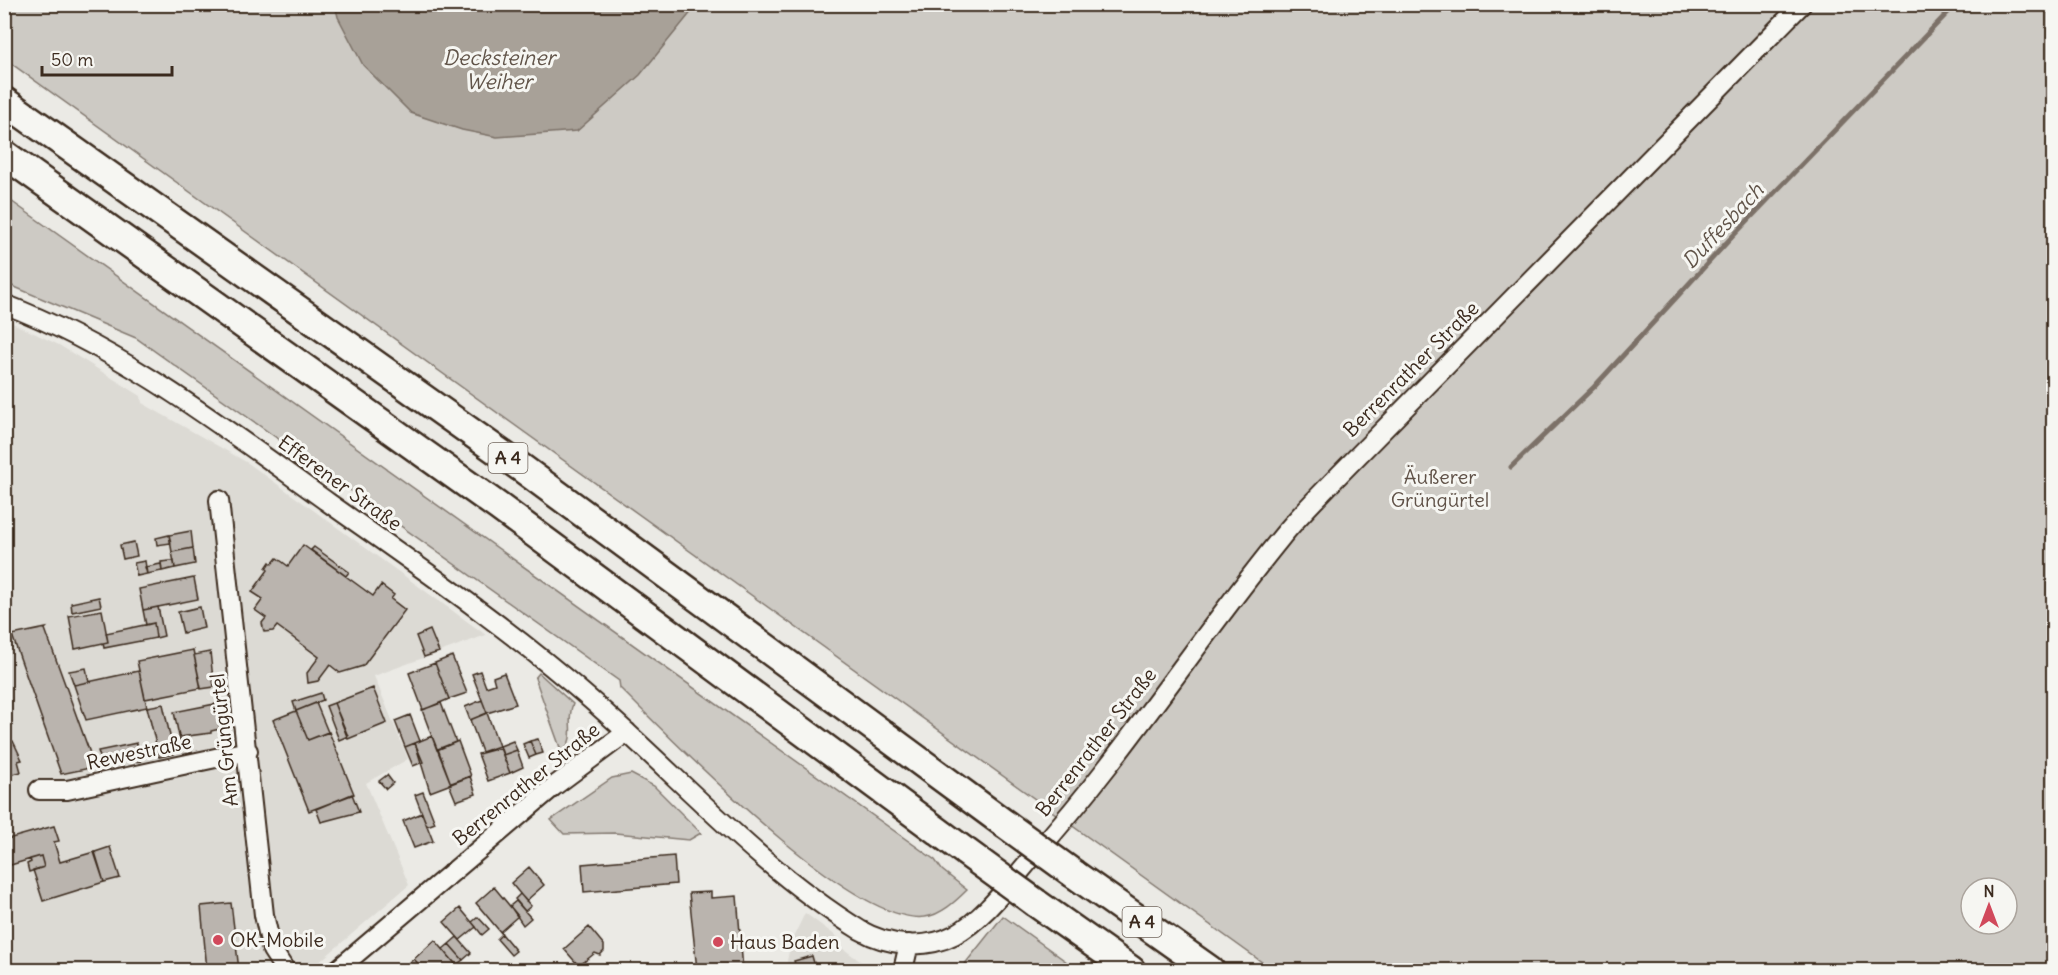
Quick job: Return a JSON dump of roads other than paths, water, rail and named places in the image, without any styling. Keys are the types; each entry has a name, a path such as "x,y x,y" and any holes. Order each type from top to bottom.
{"highway":[{"name":"A 4","path":"4,101 523,469 1005,824 1210,970"},
{"name":"A 4","path":"4,154 499,507 966,852 1131,970"}],"street":[{"name":"Berrenrather Straße","path":"337,970 553,787 627,732 728,828 802,888 864,932 909,944 924,945 945,939 977,918 1074,810 1281,538 1340,474 1802,4"},
{"name":"Efferener Straße","path":"4,304 66,331 155,383 222,426 499,625 627,732"},
{"name":"Am Grüngürtel","path":"219,500 264,915 272,950 285,970"},
{"name":"Rewestraße","path":"39,790 67,790 248,751"},
{"path":"903,970 909,944"}],"water":[{"name":"Decksteiner Weiher","path":"335,4 697,5 640,75 577,131 497,137 462,130 411,113 363,65 338,17"}],"waterway":[{"name":"Duffesbach","path":"1511,467 1594,387 1730,239 1956,4"}],"place":[{"name":"OK-Mobile","path":"218,940"},
{"name":"Haus Baden","path":"718,942"}],"park label":[{"name":"Äußerer Grüngürtel","path":"1440,488"}]}
